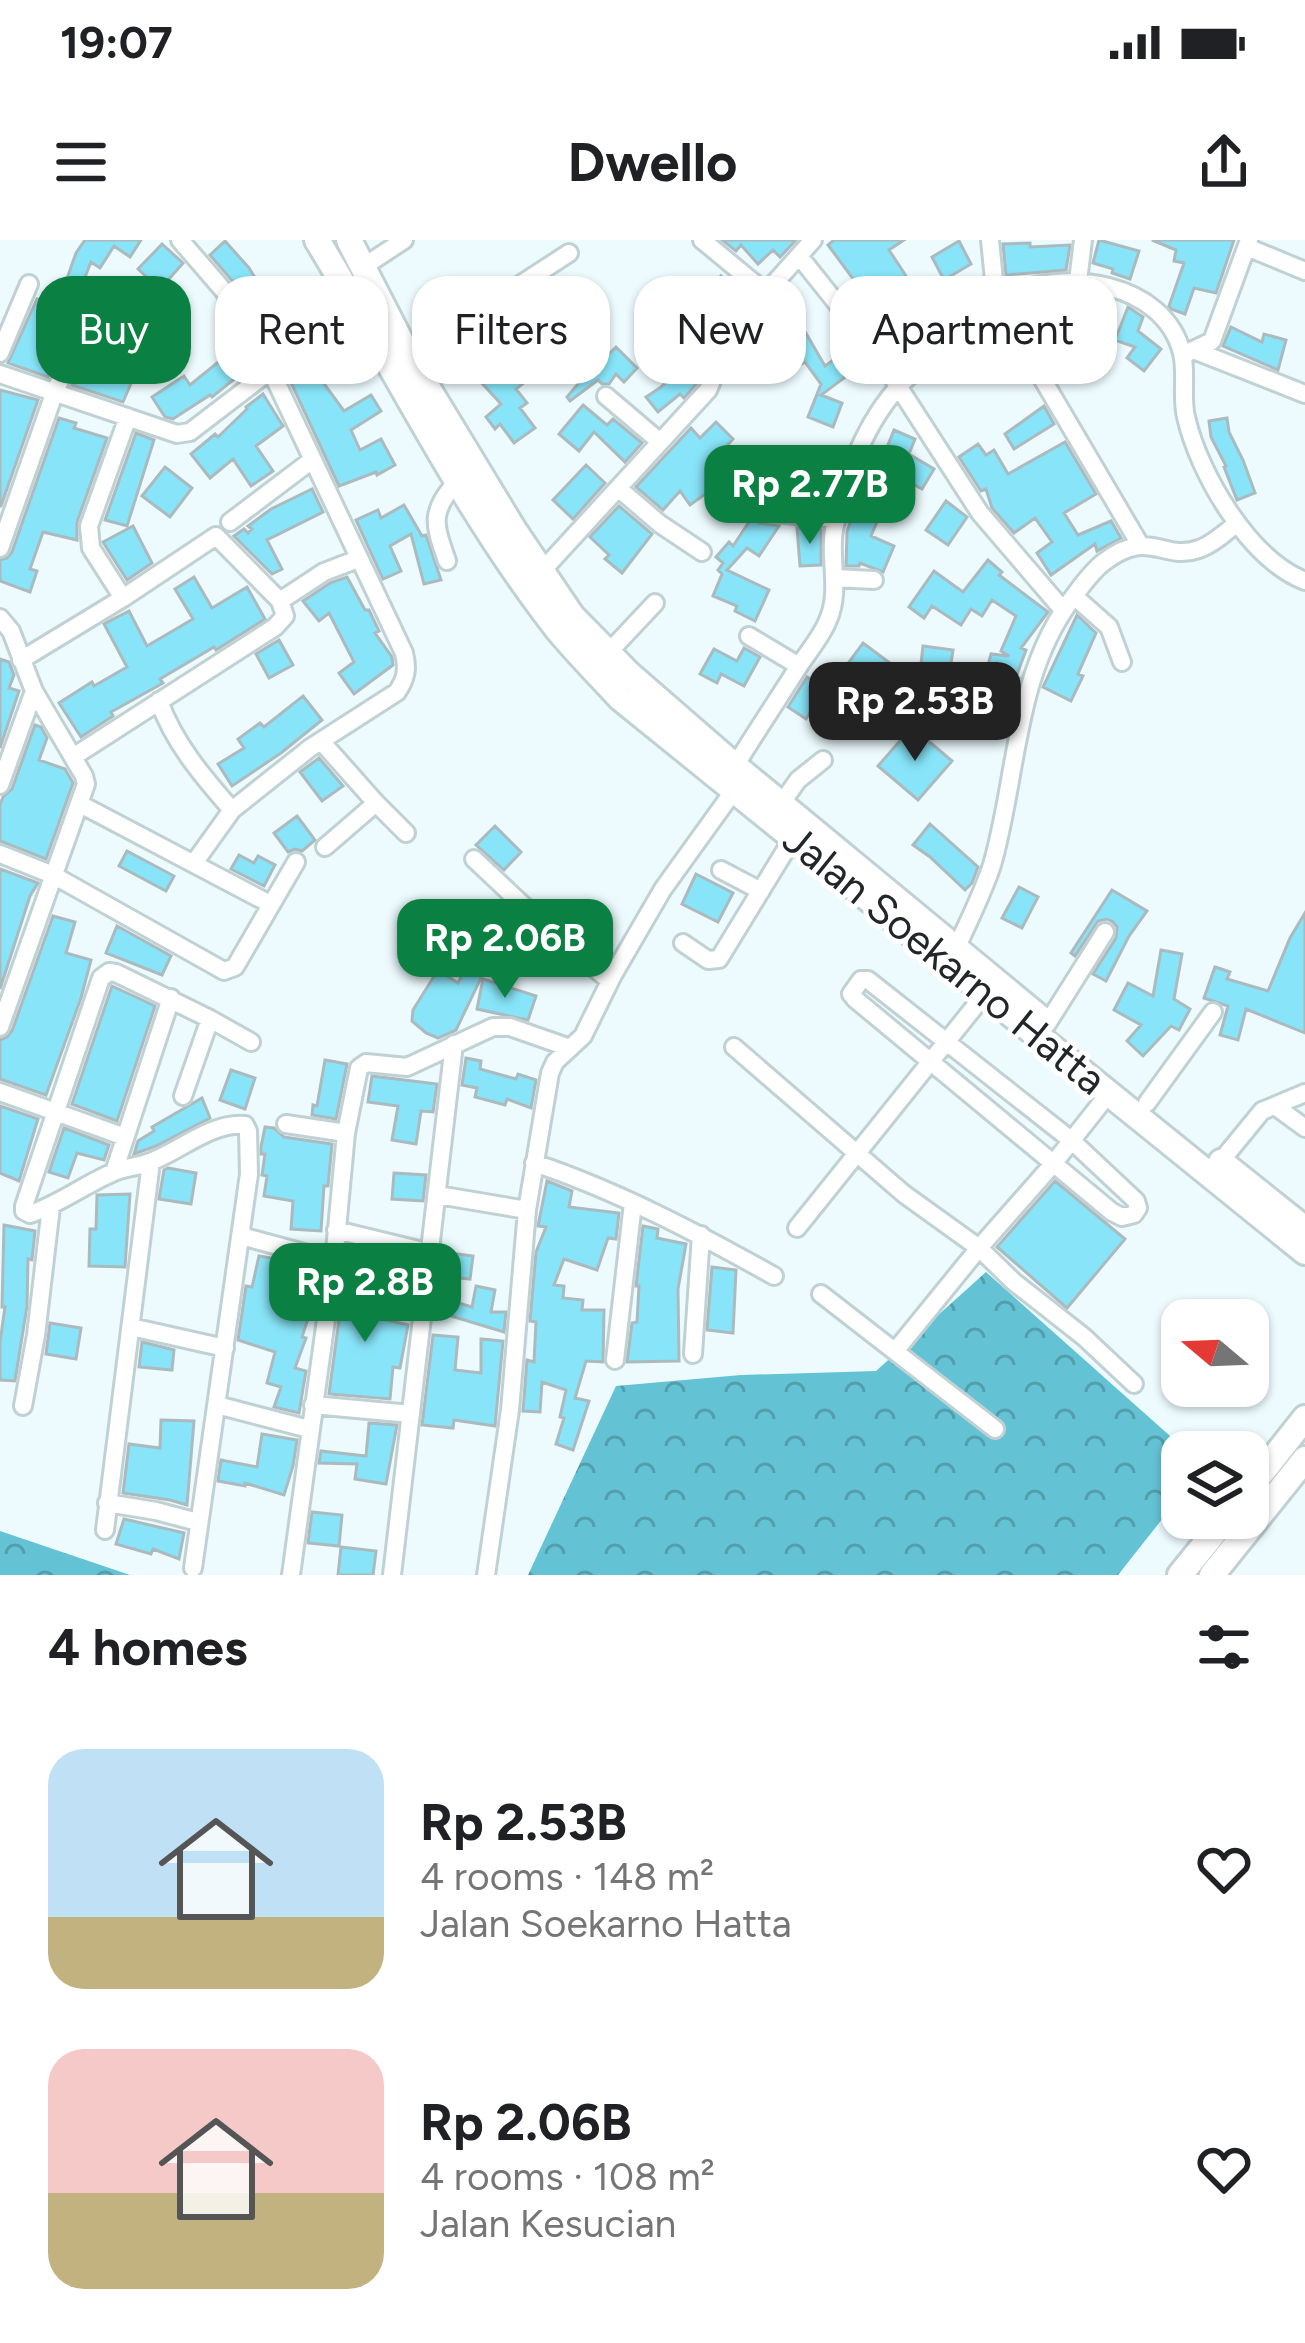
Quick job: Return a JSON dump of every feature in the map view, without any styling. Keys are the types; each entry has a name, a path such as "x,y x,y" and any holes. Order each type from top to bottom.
{"highway":[{"name":"Jalan Soekarno Hatta","path":"317,240 339,276"},
{"name":"Jalan Soekarno Hatta","path":"349,240 409,357 572,616 793,838 1305,1252"},
{"name":"Jalan Soekarno Hatta","path":"388,360 527,587 620,698 781,804 1305,1229"},
{"path":"1269,1463 1305,1418"},
{"path":"1212,1575 1305,1460"},
{"path":"1180,1575 1209,1539"}],"street":[{"path":"180,240 215,281"},
{"path":"363,267 404,240"},
{"path":"702,240 746,276"},
{"path":"780,276 813,240"},
{"path":"990,240 993,276"},
{"path":"1078,276 1083,240"},
{"path":"1190,353 1214,337 1248,244 1305,271"},
{"path":"409,357 569,253"},
{"path":"799,256 899,385 980,513 1069,603 1109,627 1122,662"},
{"path":"0,353 29,284"},
{"path":"1117,291 1143,303 1190,353 1305,394"},
{"path":"1190,353 1183,400 1187,422 1213,483 1237,523 1281,568 1305,581"},
{"path":"0,374 177,434 190,432 254,384"},
{"path":"0,548 57,384"},
{"path":"194,862 232,810 321,741 397,692 407,668 277,384"},
{"path":"542,571 711,384"},
{"path":"1044,384 1139,544"},
{"path":"486,1575 510,1409 527,1210 550,1073 591,1022 663,889 829,619 838,519 858,453 899,385"},
{"path":"606,396 658,441"},
{"path":"123,598 91,548 89,526 128,417"},
{"path":"230,522 312,460"},
{"path":"447,561 435,516 458,480"},
{"path":"618,488 702,552"},
{"path":"764,512 838,519"},
{"path":"956,949 992,866 1021,719 1039,658 1069,603 1105,562 1139,544 1189,551 1237,523"},
{"path":"21,660 216,536 280,602 286,616 283,620 73,757"},
{"path":"280,602 324,572 358,559"},
{"path":"836,578 874,580"},
{"path":"608,653 655,603"},
{"path":"0,618 86,784 0,1028"},
{"path":"749,636 799,666"},
{"path":"952,682 990,709 1021,719"},
{"path":"0,785 34,691"},
{"path":"159,701 193,765 232,810"},
{"path":"321,741 406,833"},
{"path":"781,804 798,780 823,760"},
{"path":"325,847 376,803"},
{"path":"80,804 269,904"},
{"path":"683,943 708,960 719,959 793,838"},
{"path":"0,854 53,875 224,971 235,967 296,862"},
{"path":"474,859 610,981"},
{"path":"722,870 761,891"},
{"path":"1047,1024 1105,932"},
{"path":"193,1568 249,1174 245,1125 202,1135 152,1162 114,1172 51,1207 30,1214 24,1211 105,974 116,973 171,998 251,1042"},
{"path":"861,980 868,980 945,1040 1071,1140 1136,1201 1134,1214 1122,1217 1112,1212 851,994 861,980"},
{"path":"797,1228 984,994"},
{"path":"114,1172 171,998"},
{"path":"1147,1103 1213,1012"},
{"path":"183,1096 210,1019"},
{"path":"291,1575 357,1075 363,1064 407,1066 493,1027 510,1027 570,1048"},
{"path":"392,1575 454,1044"},
{"path":"734,1047 904,1194 980,1248 1134,1384"},
{"path":"0,1092 125,1137"},
{"path":"896,1350 1110,1092"},
{"path":"1221,1162 1262,1111 1305,1093"},
{"path":"1274,1106 1305,1128"},
{"path":"286,1124 346,1133"},
{"path":"105,1530 152,1162"},
{"path":"534,1163 584,1179 774,1276"},
{"path":"438,1195 527,1210"},
{"path":"615,1360 633,1203"},
{"path":"23,1406 51,1207"},
{"path":"336,1230 431,1252"},
{"path":"241,1235 334,1261"},
{"path":"693,1354 700,1235"},
{"path":"821,1294 994,1429"},
{"path":"131,1328 225,1348"},
{"path":"217,1405 309,1430"},
{"path":"314,1406 411,1414"},
{"path":"107,1503 190,1520"}],"green space":[{"path":"986,1272 1164,1431 1161,1521 1118,1575 528,1575 616,1386 741,1375 876,1371"},
{"path":"0,1531 130,1575 0,1575"}],"building":[{"path":"85,240 141,240 130,257 114,246 100,268 91,262 85,276 68,276"},
{"path":"722,240 796,240 780,257 773,250 758,264 741,245 736,251"},
{"path":"834,240 904,240 889,250 906,276 851,276 828,245"},
{"path":"1099,240 1139,251 1130,279 1093,263"},
{"path":"1152,240 1234,240 1216,293 1194,288 1185,314 1171,309 1184,263 1174,261 1176,250"},
{"path":"225,241 254,276 228,276 210,255"},
{"path":"959,241 971,264 942,276 932,257"},
{"path":"1030,243 1030,247 1070,245 1066,270 1006,275 1003,244"},
{"path":"162,244 183,263 172,276 146,276 138,269"},
{"path":"36,301 36,373 8,363"},
{"path":"1128,307 1143,317 1138,331 1161,349 1144,371 1127,358 1135,347 1117,341"},
{"path":"1231,327 1262,342 1264,334 1286,340 1278,370 1223,346"},
{"path":"806,333 825,366 830,362 830,384 836,384 821,395 842,403 833,427 808,417 821,384 806,363"},
{"path":"616,347 634,365 624,382 616,374 610,383 610,353"},
{"path":"215,365 215,384 228,384 173,419 165,417 152,397 172,384 190,385"},
{"path":"72,384 131,384 123,402"},
{"path":"292,384 324,384 344,411 371,395 381,411 351,430 360,450 381,439 395,465 339,486"},
{"path":"483,384 522,384 516,389 527,403 520,408 535,428 514,443 500,424 495,429 486,417 501,404"},
{"path":"578,384 593,384 570,401 567,397"},
{"path":"696,384 684,398 680,394 658,412 646,397 661,387"},
{"path":"0,390 38,400 1,506 0,506"},
{"path":"263,394 283,426 256,446 273,471 251,486 233,459 210,478 191,454 215,434 218,437"},
{"path":"583,405 607,425 613,419 642,443 625,462 594,432 579,451 559,434"},
{"path":"1044,406 1054,424 1014,449 1005,434"},
{"path":"59,418 107,438 77,522 77,540 43,532 30,569 37,571 30,592 0,581 0,560 12,552"},
{"path":"1227,418 1255,493 1237,500 1209,421"},
{"path":"716,422 733,439 720,453 728,461 706,483 711,490 690,505 680,491 663,510 636,487 691,428 700,438"},
{"path":"894,430 915,439 909,454 934,469 922,489 902,478 899,484 871,471"},
{"path":"136,433 154,440 127,526 105,520"},
{"path":"1065,442 1096,494 1064,513 1078,535 1111,521 1121,538 1097,551 1095,544 1051,575 1037,553 1052,542 1035,518 1014,533 959,457 978,444 986,455 994,450 1008,474"},
{"path":"586,465 605,483 573,519 553,500"},
{"path":"165,467 192,488 170,517 142,496"},
{"path":"312,489 323,512 267,540 282,569 272,574 234,536 244,529 248,533 252,529 248,526 271,509"},
{"path":"860,491 885,503 871,536 894,546 883,572 860,563 846,566 847,532"},
{"path":"946,501 967,517 948,545 926,530"},
{"path":"404,505 422,536 426,535 441,580 424,584 411,534 390,546 401,571 383,579 356,520 378,510 381,518"},
{"path":"619,506 652,534 622,573 590,537"},
{"path":"753,516 759,523 779,526 759,556 747,548 727,570 769,590 755,621 735,611 737,606 713,596 723,563 716,557 729,542 733,546"},
{"path":"133,526 152,563 127,580 103,542"},
{"path":"797,528 821,530 821,565 800,566"},
{"path":"988,560 1002,572 999,575 1048,612 1021,648 1026,650 1013,703 982,688 991,654 1009,656 1001,651 1016,616 992,600 982,616 971,609 961,625 932,606 924,618 909,607 934,571 963,592"},
{"path":"194,577 212,608 247,587 265,619 160,679 163,683 111,712 113,716 81,737 59,703 127,667 104,624 129,611 147,646 193,619 175,589"},
{"path":"347,577 369,610 379,631 375,633 393,665 354,694 339,673 354,662 329,613 319,621 303,601"},
{"path":"1077,615 1096,633 1071,701 1043,687"},
{"path":"279,640 293,665 269,678 256,654"},
{"path":"863,643 922,687 899,723 838,677"},
{"path":"923,646 953,650 950,670 942,675 920,672"},
{"path":"744,648 760,657 744,686 721,674 717,683 700,674 714,649 737,661"},
{"path":"0,659 9,662 14,675 9,688 19,691 0,748"},
{"path":"807,677 825,689 806,719 788,707"},
{"path":"303,696 322,720 232,786 218,764 244,748 238,739 260,723 264,727"},
{"path":"35,725 47,738 39,760 65,769 73,783 46,859 0,841 0,805 12,789"},
{"path":"912,727 952,761 918,800 878,766"},
{"path":"319,758 343,786 322,801 300,772"},
{"path":"297,816 315,840 302,851 288,852 274,833"},
{"path":"930,824 978,867 965,890 913,845"},
{"path":"495,826 521,852 504,870 476,845"},
{"path":"127,851 174,876 166,891 119,866"},
{"path":"239,855 254,863 258,856 275,865 264,886 231,869"},
{"path":"0,869 38,883 0,989"},
{"path":"696,874 733,893 718,922 682,904"},
{"path":"1019,887 1038,897 1022,928 1002,918"},
{"path":"1112,890 1147,911 1106,981 1093,974 1116,938 1113,922 1098,921 1075,956 1071,953"},
{"path":"1305,913 1305,1033 1246,1009 1238,1040 1220,1035 1228,1006 1204,998 1215,967 1230,972 1227,979 1268,991"},
{"path":"53,916 75,922 66,953 91,960 46,1095 0,1079 0,1040 12,1031"},
{"path":"117,926 171,956 162,975 106,953"},
{"path":"476,947 492,955 456,1030 438,1038 426,1033 412,1021 413,1010 438,970 458,983"},
{"path":"1161,950 1182,954 1174,999 1190,1009 1179,1030 1171,1026 1143,1056 1127,1041 1141,1025 1114,1010 1128,983 1153,996"},
{"path":"483,979 536,996 528,1020 477,1009"},
{"path":"112,986 155,1006 117,1121 72,1104"},
{"path":"466,1058 481,1061 480,1069 536,1080 531,1108 507,1099 505,1105 475,1097 477,1088 462,1085"},
{"path":"325,1060 347,1064 336,1119 312,1115"},
{"path":"231,1070 255,1078 245,1109 220,1100"},
{"path":"372,1076 437,1084 433,1112 421,1111 416,1144 392,1140 398,1106 368,1102"},
{"path":"202,1098 210,1118 134,1154 138,1141 154,1131 152,1127"},
{"path":"0,1106 38,1119 19,1181 0,1173"},
{"path":"265,1127 284,1137 332,1144 321,1231 291,1229 293,1201 264,1196 267,1176 262,1175 265,1154 261,1147"},
{"path":"64,1128 109,1145 104,1160 77,1153 68,1178 49,1172"},
{"path":"168,1168 196,1173 191,1204 159,1199"},
{"path":"394,1173 426,1175 423,1201 392,1199"},
{"path":"547,1181 572,1191 569,1207 619,1213 616,1239 608,1238 597,1270 564,1259 554,1285 564,1286 563,1298 583,1300 582,1310 604,1310 603,1362 586,1361 575,1398 589,1401 573,1450 556,1444 566,1390 542,1382 540,1412 523,1411 527,1360 534,1362 536,1322 530,1321 536,1252 546,1227 538,1226"},
{"path":"1055,1181 1125,1239 1067,1308 997,1247"},
{"path":"130,1194 125,1267 89,1266 97,1195"},
{"path":"4,1225 35,1231 15,1381 0,1380"},
{"path":"643,1226 658,1229 657,1238 686,1244 678,1289 679,1361 627,1362 632,1323 637,1322"},
{"path":"443,1252 473,1256 470,1279 440,1276"},
{"path":"259,1256 319,1276 295,1368 306,1371 299,1413 274,1407 281,1387 267,1383 275,1352 238,1340 246,1286 252,1287"},
{"path":"712,1267 736,1270 733,1333 707,1330"},
{"path":"345,1275 375,1279 372,1317 408,1325 400,1368 393,1367 390,1399 329,1394"},
{"path":"476,1286 495,1290 491,1312 506,1312 504,1332 441,1313 445,1299 472,1307"},
{"path":"50,1323 81,1328 76,1359 46,1354"},
{"path":"433,1335 458,1337 455,1370 481,1373 481,1339 503,1341 495,1426 454,1420 453,1428 422,1425"},
{"path":"142,1342 174,1350 172,1370 139,1367"},
{"path":"161,1420 194,1421 187,1505 123,1493 129,1444 160,1448"},
{"path":"369,1423 397,1425 386,1484 355,1479 357,1464 319,1463 321,1451 366,1456"},
{"path":"262,1434 297,1440 284,1495 245,1483 218,1481 221,1460 257,1467"},
{"path":"312,1512 342,1515 339,1546 308,1543"},
{"path":"124,1519 184,1533 179,1559 153,1549 151,1554 116,1544"},
{"path":"341,1547 376,1551 373,1575 338,1575"}]}
